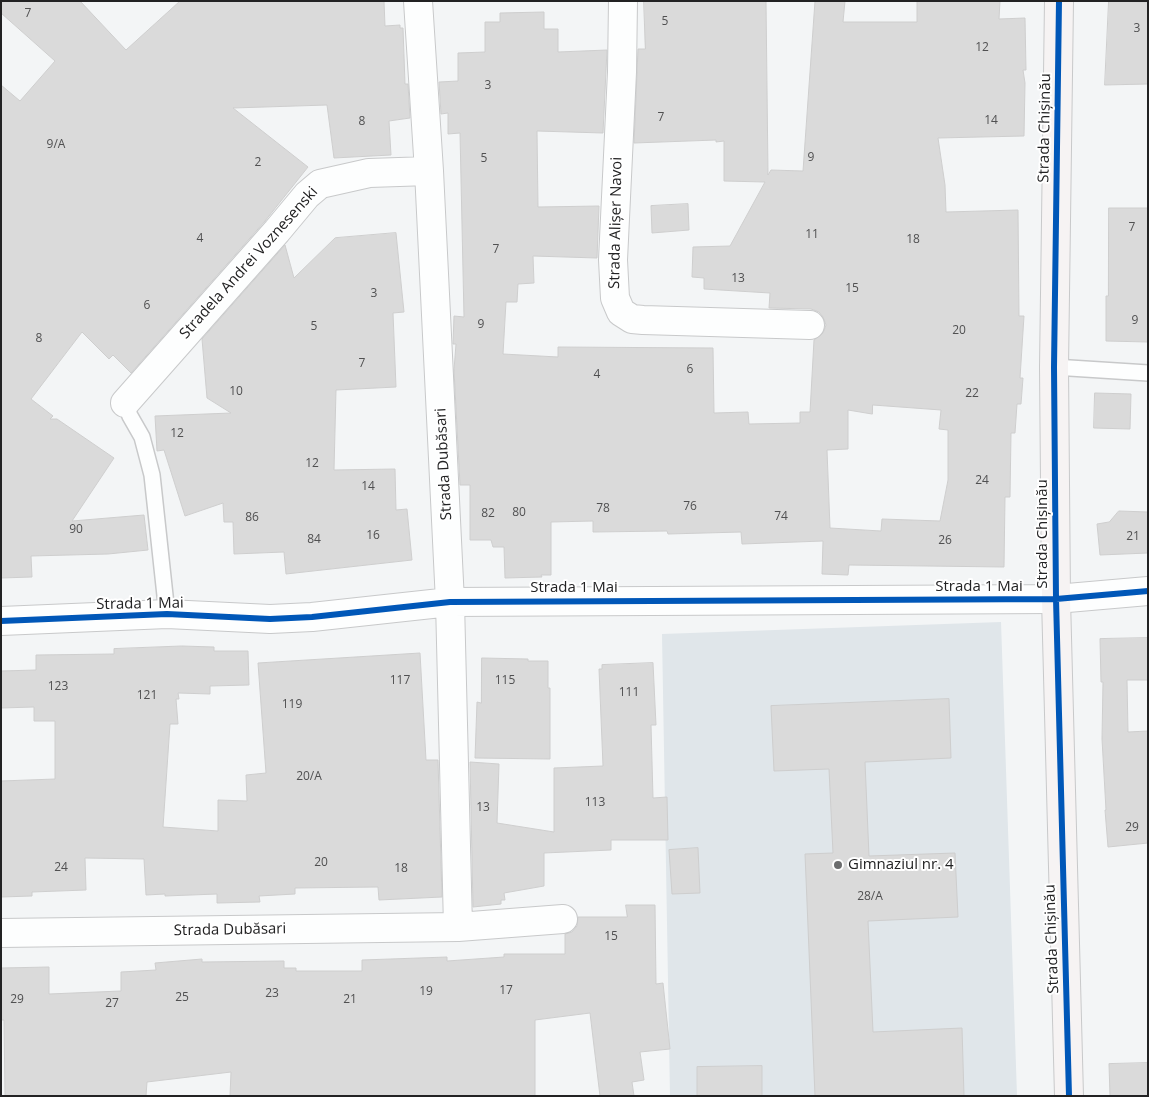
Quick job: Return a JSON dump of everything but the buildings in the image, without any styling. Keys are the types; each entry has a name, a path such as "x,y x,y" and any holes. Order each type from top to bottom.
{"street":[{"name":"Strada Dubăsari","path":"418,1 429,172 450,602 458,927"},
{"name":"Strada Alișer Navoi","path":"623,1 622,72 613,260 615,298 621,312 632,319 643,320 810,325"},
{"name":"Strada Chișinău","path":"1059,1 1054,367 1056,599 1069,1096"},
{"name":"Stradela Andrei Voznesenski","path":"125,403 307,195 320,184 369,173 429,172"},
{"name":"Strada 1 Mai","path":"1,621 167,614 270,619 312,617 450,602 1056,599 1148,591"},
{"name":"Strada Dubăsari","path":"1,933 458,927 563,919"}],"lane":[{"path":"1054,367 1148,373"},
{"path":"125,403 142,437 152,475 167,614"}],"shaded area":[{"name":"Gimnaziul nr. 4","path":"1001,622 1017,1096 670,1096 662,634"}],"cycle path":[{"path":"1059,1 1054,367 1056,599 1069,1096"},
{"path":"1,621 167,614 270,619 312,617 450,602 1056,599 1148,591"}],"place":[{"name":"Gimnaziul nr. 4","path":"838,865"}]}
